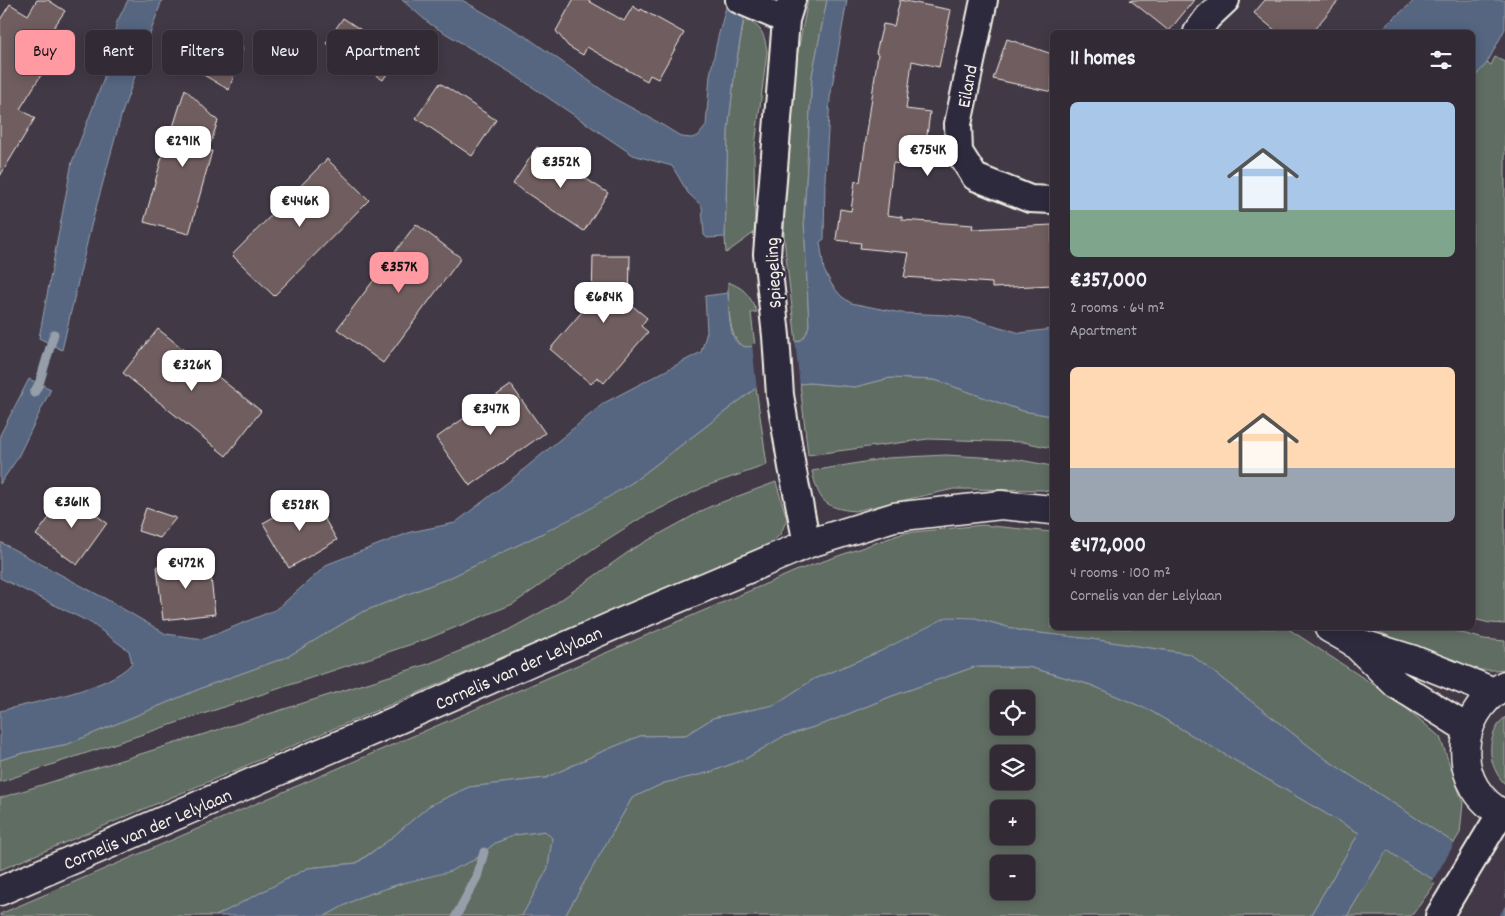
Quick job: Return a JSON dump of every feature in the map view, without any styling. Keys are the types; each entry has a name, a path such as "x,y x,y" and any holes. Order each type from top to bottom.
{"street":[{"name":"Eiland","path":"984,0 958,124 959,152 975,177 1030,199 1050,200"},
{"path":"1198,30 1208,17 1226,0"},
{"path":"745,3 789,10"},
{"name":"Spiegeling","path":"789,10 767,254 780,395 807,544"},
{"name":"Cornelis van der Lelylaan","path":"0,891 619,623 807,544 894,517 1001,505 1050,510"},
{"path":"1339,634 1500,689"},
{"path":"1339,634 1396,684 1468,729"},
{"path":"1444,908 1480,847 1503,814 1482,797 1470,776 1465,753 1468,729 1478,708 1500,689"}],"green space":[{"path":"808,0 827,0 812,76 804,218 809,325 802,339 796,342 784,239 785,155 792,81"},
{"path":"744,20 754,24 761,31 767,52 754,153 755,232 726,253 728,131 735,70"},
{"path":"1495,57 1505,62 1505,624 1475,619 1475,76 1487,63 1491,65"},
{"path":"728,282 746,293 757,312 751,313 755,346 748,347 740,344 733,333 729,315"},
{"path":"890,378 935,380 1023,411 1050,416 1050,448 1023,442 928,439 808,455 800,384 810,383 855,387"},
{"path":"756,388 767,465 706,486 641,518 513,604 427,639 0,782 0,760 23,753 68,744 209,685 287,657 362,612 449,578 541,534 633,482"},
{"path":"946,455 1015,459 1050,466 1050,492 954,489 855,511 829,505 820,496 812,471 887,458"},
{"path":"776,482 787,519 780,535 769,544 0,870 0,798 428,664 501,634 552,606 634,548 709,507"},
{"path":"982,525 1050,532 1050,630 1290,630 1397,700 1440,737 1463,803 1460,833 1454,843 1327,760 1190,654 1022,631 975,618 879,652 814,679 774,705 713,718 686,735 640,736 546,778 469,787 429,806 389,840 356,863 308,868 216,916 0,916 0,914 798,570 904,533"},
{"path":"1375,630 1451,630 1484,639 1505,641 1505,669 1463,670"},
{"path":"974,667 1029,667 1091,685 1149,710 1359,833 1310,916 565,916 632,798 664,783 711,772 747,758 782,737 826,723 892,696"},
{"path":"1505,717 1505,784 1499,777 1492,760 1491,742 1494,733"},
{"path":"545,831 552,838 548,868 522,916 325,916 360,897 474,860 495,843 515,835"},
{"path":"1387,850 1413,868 1437,881 1410,916 1347,916"}],"water":[{"path":"128,0 162,0 151,30 115,30"},
{"path":"402,0 462,0 528,38 615,99 682,137 691,138 698,136 706,126 710,75 728,0 747,0 735,70 728,131 725,237 707,238 704,235 702,206 688,193 672,166 633,155 513,74 430,24"},
{"path":"827,0 847,0 830,98 825,179 824,239 820,242 824,270 832,285 841,296 851,303 901,313 948,315 973,319 1020,333 1050,329 1050,416 1023,411 935,380 890,378 855,387 810,383 756,388 633,482 584,512 541,534 449,578 362,612 287,657 209,685 68,744 23,753 0,760 0,711 51,699 90,687 122,672 132,663 129,651 91,623 0,578 0,542 106,599 166,634 204,639 277,609 328,564 411,532 455,523 604,403 701,352 707,332 705,296 728,293 732,334 738,344 746,347 796,342 804,338 809,325 804,218 812,76"},
{"path":"1415,0 1505,0 1505,29 1487,63 1475,77 1475,30 1380,30"},
{"path":"104,75 135,75 122,113 91,226 62,350 39,338 72,162"},
{"path":"29,379 51,389 17,459 0,484 0,435"},
{"path":"947,617 975,618 1022,631 1190,654 1327,760 1454,843 1505,873 1505,916 1499,916 1413,868 1387,850 1347,916 1310,916 1359,833 1149,710 1091,685 1029,667 974,667 892,696 826,723 782,737 747,758 711,772 664,783 632,798 565,916 522,916 548,868 552,838 545,831 515,835 495,843 474,860 448,872 399,884 360,897 325,916 216,916 308,868 357,863 389,840 429,806 469,787 546,778 640,736 686,735 713,718 774,705 814,679 879,652"}],"pier":[{"path":"795,340 800,387 757,391 752,344"},
{"path":"1456,841 1505,870 1505,906 1499,916 1494,916 1432,882"}],"building":[{"path":"37,0 48,0 65,11 52,30 15,30 15,75 41,75 20,109 35,118 0,176 0,20 10,4 28,15"},
{"path":"573,0 587,0 624,21 633,6 684,33 658,79 650,75 647,81 587,47 583,55 568,46 556,31"},
{"path":"900,0 951,10 939,67 912,61 906,109 930,112 923,167 893,163 887,215 902,217 902,220 973,225 972,229 1050,225 1050,285 992,288 992,283 904,277 909,253 860,248 861,243 836,240 840,209 851,211 855,181 860,182 878,54 876,53 883,24 894,26"},
{"path":"1130,0 1194,0 1170,30"},
{"path":"1265,0 1339,0 1314,30 1275,30 1254,13"},
{"path":"343,18 361,30 335,30"},
{"path":"1007,39 1050,53 1050,92 993,79"},
{"path":"204,75 234,75 229,90"},
{"path":"375,75 386,75 383,80"},
{"path":"440,83 496,120 472,156 416,118"},
{"path":"185,89 218,121 208,151 212,151 189,234 144,222 167,139 169,140"},
{"path":"537,147 608,193 584,231 513,184"},
{"path":"327,159 369,200 274,296 232,255"},
{"path":"416,224 461,258 383,363 337,329"},
{"path":"593,256 630,256 629,303 647,318 641,326 648,332 604,383 597,377 591,384 550,349 592,300"},
{"path":"158,329 261,411 226,456 123,373"},
{"path":"511,385 545,433 470,486 436,438"},
{"path":"67,494 107,523 77,565 36,535"},
{"path":"311,496 337,540 289,568 263,523"},
{"path":"146,508 176,518 160,538 138,531"},
{"path":"209,560 215,614 163,620 157,566"}],"waterway":[{"path":"34,393 39,384 54,334"},
{"path":"456,916 477,877 484,852"}]}
